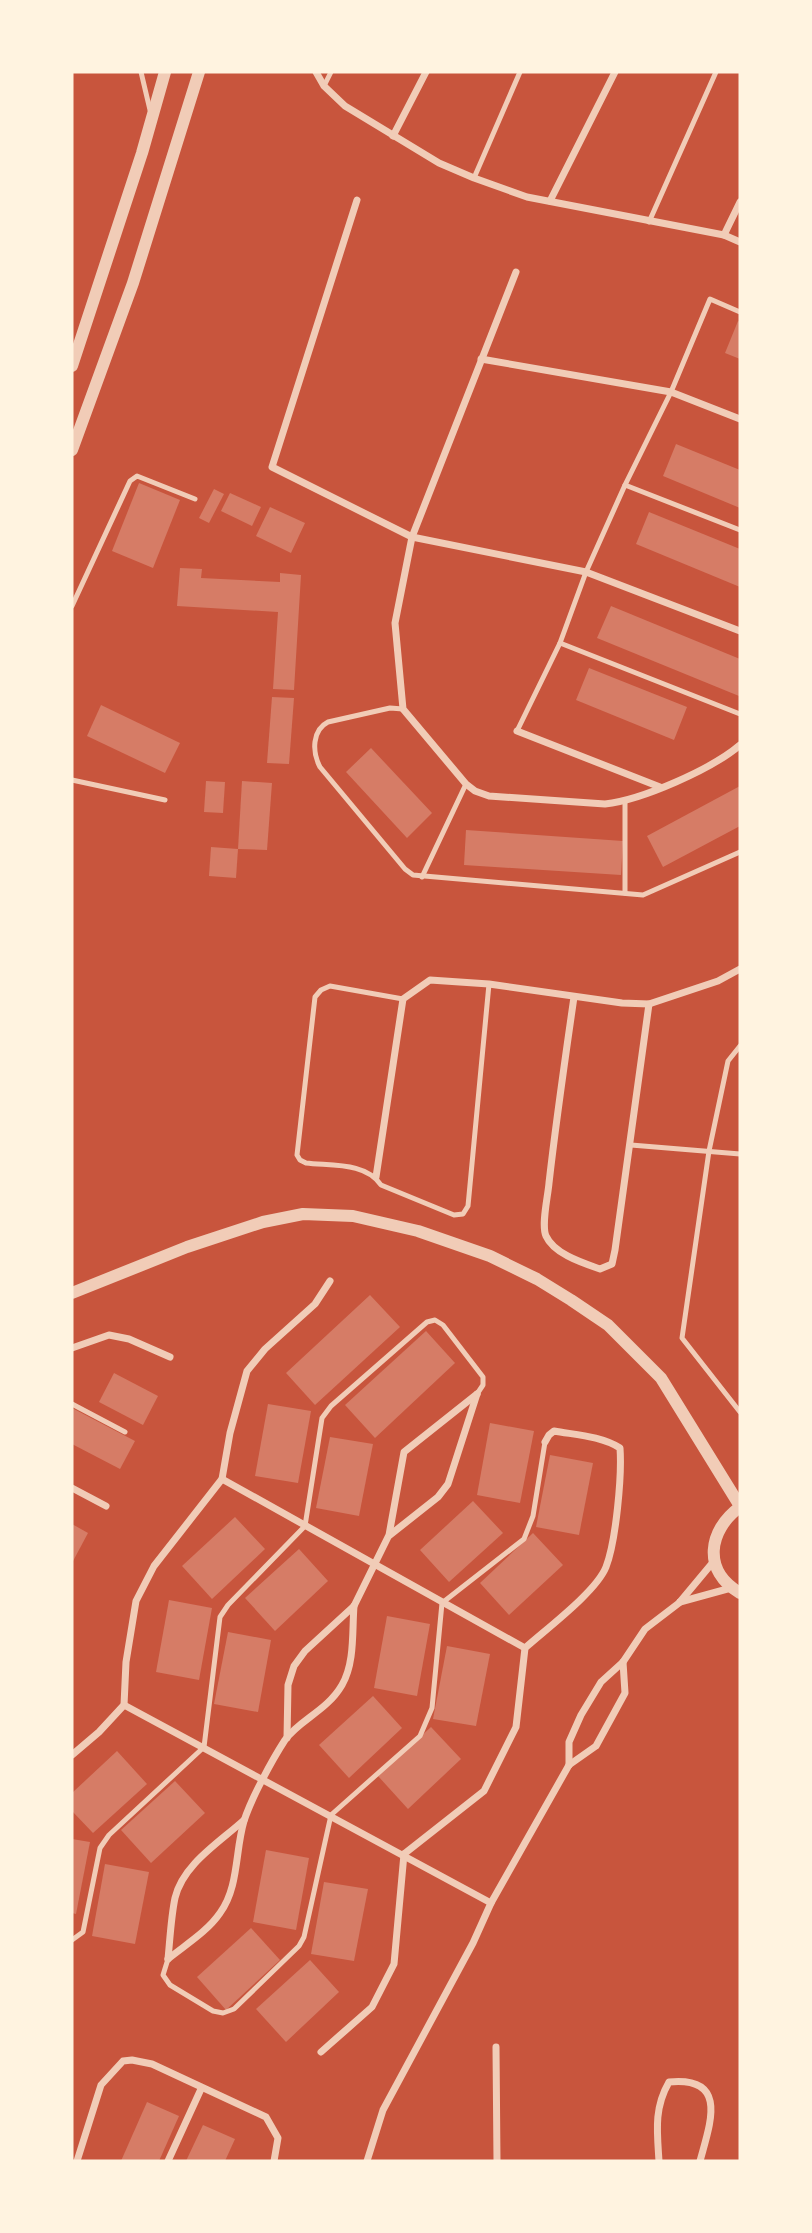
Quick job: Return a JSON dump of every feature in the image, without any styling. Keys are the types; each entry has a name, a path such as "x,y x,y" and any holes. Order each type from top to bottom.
{"street":[{"path":"72,365 152,123 165,72"},
{"path":"72,450 132,283 195,72"},
{"path":"316,72 324,86 345,106 439,163 474,178 527,197 724,235 740,242"},
{"path":"393,136 426,72"},
{"path":"550,201 615,72"},
{"path":"357,200 272,467 412,537 586,572 740,631"},
{"path":"724,235 740,202"},
{"path":"516,272 412,537 396,623 403,709 466,784 489,796 605,804 625,801 714,764 740,745"},
{"path":"481,359 671,392 740,419"},
{"path":"517,731 660,787"},
{"path":"376,1177 403,999 430,980 489,984 622,1003 649,1004 718,981 740,969"},
{"path":"574,997 557,1114 545,1235 555,1247 582,1263 600,1269 612,1264 649,1004"},
{"path":"72,1293 187,1247 263,1222 303,1214 353,1216 418,1231 490,1256 537,1279 608,1325 661,1378 740,1506 727,1516 718,1529 713,1545 714,1561 720,1576 736,1590"},
{"path":"72,1755 99,1732 124,1704 126,1661 136,1601 154,1566 222,1479 230,1433 247,1371 265,1349 315,1304 330,1281"},
{"path":"72,1348 109,1335 129,1339 170,1357"},
{"path":"389,1535 438,1497 448,1484 477,1394"},
{"path":"168,1959 211,1924 221,1911 230,1895 244,1820 264,1779 287,1738 329,1704 343,1684 349,1667 354,1606 389,1535 404,1452 477,1394"},
{"path":"321,2052 372,2007 394,1964 404,1854 484,1791 516,1727 525,1648 590,1589 606,1568 613,1537 621,1464 620,1448 599,1440 554,1432 545,1442"},
{"path":"222,1479 525,1648"},
{"path":"72,1488 106,1506"},
{"path":"569,1765 569,1742 581,1715 601,1682 623,1662 645,1629 679,1603 714,1561"},
{"path":"679,1603 736,1590"},
{"path":"287,1738 288,1685 294,1666 305,1651 354,1606"},
{"path":"367,2161 383,2110 460,1968 491,1903 569,1765 596,1746 625,1693 623,1662"},
{"path":"124,1704 491,1903"},
{"path":"168,1959 175,1896 183,1878 195,1863 244,1820"},
{"path":"496,2047 497,2161"},
{"path":"77,2161 101,2085 123,2061 132,2060 152,2064 266,2118 278,2137 274,2161"},
{"path":"659,2161 657,2125 660,2099 669,2082 688,2080 704,2088 712,2101 711,2119 700,2161"},
{"path":"168,2161 201,2089"}],"lane":[{"path":"141,72 148,94 152,123"},
{"path":"324,86 331,72"},
{"path":"474,178 520,72"},
{"path":"649,222 716,72"},
{"path":"517,731 559,643 586,572 671,392 710,299 740,312"},
{"path":"72,606 130,481 137,476 195,499"},
{"path":"625,485 740,530"},
{"path":"559,643 740,713"},
{"path":"403,709 390,708 328,722 320,726 317,733 315,753 320,767 412,875 643,895 740,852"},
{"path":"72,780 165,800"},
{"path":"422,877 466,784"},
{"path":"625,801 625,893"},
{"path":"403,999 330,986 315,997 297,1155 306,1163 359,1168 376,1177 381,1185 454,1214 463,1214 468,1206 489,984"},
{"path":"740,1046 728,1061 709,1151 682,1338 740,1412"},
{"path":"631,1145 740,1154"},
{"path":"72,1940 83,1932 100,1848 109,1835 204,1747 220,1617 228,1605 305,1526 322,1418 331,1406 427,1322 435,1320 443,1325 483,1377 483,1385 477,1394"},
{"path":"72,1404 125,1432"},
{"path":"168,1959 163,1975 170,1985 213,2011 223,2013 234,2010 299,1946 304,1937 331,1815 419,1736 432,1708 442,1603 524,1539 533,1516 545,1442"}],"building":[{"path":"738,321 740,322 740,359 725,353"},
{"path":"676,444 740,470 740,508 663,476"},
{"path":"139,483 180,500 153,568 112,551"},
{"path":"214,489 224,494 209,523 199,518"},
{"path":"230,493 261,507 252,526 221,511"},
{"path":"270,507 305,523 291,553 256,536"},
{"path":"649,512 740,549 740,587 636,544"},
{"path":"180,568 202,569 201,578 280,582 280,573 301,575 294,690 273,689 278,612 177,606"},
{"path":"611,606 740,659 739,696 597,638"},
{"path":"589,668 687,707 674,740 576,700"},
{"path":"272,697 294,698 289,764 267,763"},
{"path":"101,705 180,743 165,773 87,736"},
{"path":"371,748 432,813 407,838 346,772"},
{"path":"206,781 225,782 223,813 204,812"},
{"path":"242,781 272,783 267,850 238,849"},
{"path":"740,786 740,826 663,867 647,836"},
{"path":"466,830 623,841 621,875 464,865"},
{"path":"211,847 238,849 236,878 209,876"},
{"path":"370,1295 400,1327 315,1405 286,1373"},
{"path":"426,1331 455,1363 375,1438 345,1405"},
{"path":"114,1373 158,1396 143,1425 99,1402"},
{"path":"268,1404 311,1411 298,1483 255,1476"},
{"path":"72,1408 135,1441 120,1469 72,1444"},
{"path":"490,1423 534,1431 520,1503 477,1495"},
{"path":"330,1437 373,1444 359,1516 316,1508"},
{"path":"550,1455 593,1463 579,1535 536,1527"},
{"path":"473,1501 503,1533 449,1582 420,1550"},
{"path":"235,1517 265,1549 212,1599 182,1566"},
{"path":"72,1524 88,1533 72,1563"},
{"path":"533,1533 563,1565 509,1615 480,1583"},
{"path":"299,1549 328,1581 275,1631 245,1598"},
{"path":"169,1600 212,1608 199,1680 156,1672"},
{"path":"387,1616 430,1624 417,1696 374,1688"},
{"path":"228,1632 271,1640 258,1712 214,1704"},
{"path":"447,1646 490,1654 476,1726 433,1719"},
{"path":"373,1696 402,1728 349,1778 319,1745"},
{"path":"431,1727 461,1759 408,1809 378,1776"},
{"path":"117,1751 147,1784 93,1833 72,1811 72,1793"},
{"path":"175,1781 205,1813 151,1863 121,1830"},
{"path":"72,1839 90,1842 76,1914 72,1913"},
{"path":"266,1850 309,1858 296,1930 253,1922"},
{"path":"105,1864 149,1872 135,1944 92,1936"},
{"path":"324,1882 368,1889 354,1961 311,1954"},
{"path":"251,1928 280,1960 226,2010 197,1977"},
{"path":"310,1960 339,1992 286,2042 256,2009"},
{"path":"147,2102 179,2116 159,2161 121,2161"},
{"path":"203,2125 235,2139 225,2161 186,2161"}]}
